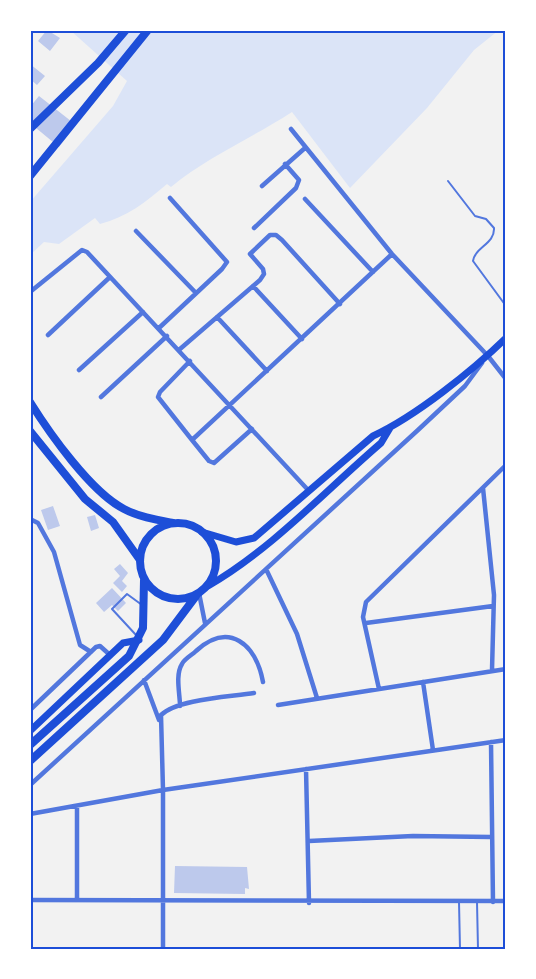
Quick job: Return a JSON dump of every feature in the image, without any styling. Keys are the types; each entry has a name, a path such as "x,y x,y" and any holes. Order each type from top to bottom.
{"highway":[{"path":"30,129 98,63 126,30"},
{"path":"30,176 148,30"},
{"path":"30,402 63,449 108,497 123,509 189,525 202,532 213,544 217,557 216,573 208,586 198,594 163,640 30,761"},
{"path":"30,431 85,499 113,522 140,561"},
{"path":"30,745 129,656 139,640 144,607 141,550 148,537 160,528 174,523"},
{"path":"144,580 167,598 182,600 198,594"}],"main road":[{"path":"202,532 236,542 246,542 254,538 374,436 390,428 488,356 506,338"},
{"path":"208,586 237,569 252,556 381,442 390,428"},
{"path":"30,730 123,643 139,640"}],"street":[{"path":"291,129 392,254 488,356 506,379"},
{"path":"261,186 305,148"},
{"path":"254,228 296,188 299,180 285,164"},
{"path":"159,327 226,262 170,198"},
{"path":"306,199 373,272"},
{"path":"136,231 196,293"},
{"path":"180,349 264,274 263,269 250,256 251,252 270,236 276,235 340,304"},
{"path":"30,292 82,250 87,252 180,349 309,491"},
{"path":"192,440 392,254"},
{"path":"48,335 110,277"},
{"path":"253,286 302,339"},
{"path":"80,370 143,312"},
{"path":"217,317 267,371"},
{"path":"101,398 167,336"},
{"path":"30,785 465,386 488,356"},
{"path":"190,361 160,392 158,397 209,461 214,463 252,429"},
{"path":"379,689 363,611 366,602 506,465"},
{"path":"483,488 491,550 492,670"},
{"path":"30,519 38,522 54,552 64,595 76,623 80,645 91,652"},
{"path":"266,569 297,634 317,698"},
{"path":"198,594 205,623"},
{"path":"366,623 493,606"},
{"path":"180,706 178,680 182,664 207,640 218,636 237,639 251,651 260,669 263,682"},
{"path":"30,710 91,652 100,646 110,655"},
{"path":"278,705 506,669"},
{"path":"144,680 148,698 160,723"},
{"path":"423,682 433,750"},
{"path":"163,949 161,716 168,709 180,706 254,693"},
{"path":"30,814 163,790 506,740"},
{"path":"491,742 490,837 493,902"},
{"path":"306,769 309,903"},
{"path":"77,806 77,899"},
{"path":"309,841 413,836 490,837"},
{"path":"30,900 309,903 506,901"}],"lane":[{"path":"448,181 475,216 486,219 494,228 492,239 474,255 473,261 506,306"},
{"path":"139,640 112,609 127,594 144,607"},
{"path":"459,902 460,949"},
{"path":"477,902 477,949"}],"shaded area":[{"path":"70,30 499,30 474,50 427,108 350,188 292,112 199,166 171,187 167,184 128,213 100,224 95,218 59,244 44,242 30,255 30,202 113,106 127,81"}],"building":[{"path":"47,30 60,38 50,51 38,41"},
{"path":"30,64 45,76 37,85 30,79"},
{"path":"39,96 76,125 59,147 30,123 30,107"},
{"path":"53,506 60,526 48,530 41,510"},
{"path":"95,515 99,528 91,531 87,517"},
{"path":"120,564 128,573 122,581 127,586 122,592 113,583 120,576 114,569"},
{"path":"112,588 126,603 118,611 112,605 104,612 96,603"},
{"path":"175,866 247,867 249,889 245,888 245,894 174,893"}]}
